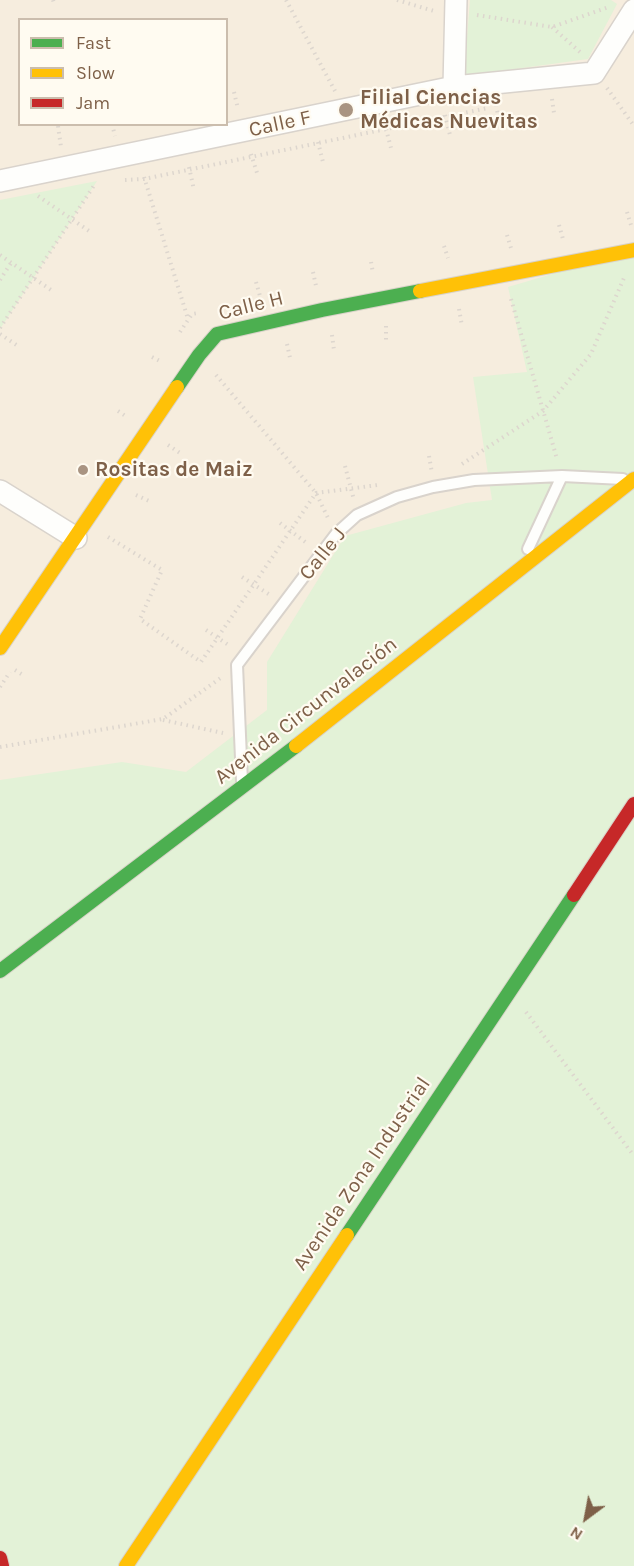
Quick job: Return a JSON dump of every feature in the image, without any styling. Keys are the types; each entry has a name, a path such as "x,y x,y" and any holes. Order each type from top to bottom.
{"main road":[{"name":"Calle H","path":"0,648 199,355 217,334 334,308 634,250"},
{"name":"Avenida Circunvalación","path":"0,971 242,788 633,479"},
{"name":"Avenida Zona Industrial","path":"126,1566 634,804"},
{"path":"0,1558 2,1566"}],"street":[{"path":"596,82 626,7"},
{"path":"454,87 455,9"},
{"name":"Calle F","path":"0,181 454,87 596,82"},
{"path":"0,491 81,531"}],"lane":[{"name":"Calle J","path":"237,666 336,534 357,514 397,496 474,480 562,476 633,479"},
{"path":"519,569 562,476"},
{"path":"237,666 242,788"}],"path":[{"path":"286,0 346,110"},
{"path":"397,0 552,27 626,7"},
{"path":"552,27 588,59 596,82 609,90 634,126"},
{"path":"609,90 615,81"},
{"path":"596,82 609,90"},
{"path":"554,113 551,97 563,96"},
{"path":"120,180 144,179 456,113 507,105"},
{"path":"183,144 194,190"},
{"path":"0,328 97,181 86,183"},
{"path":"44,191 33,193 92,233"},
{"path":"619,226 634,223"},
{"path":"552,240 574,236"},
{"path":"501,251 521,246"},
{"path":"0,255 54,292"},
{"path":"0,280 11,263"},
{"path":"506,274 511,299 562,476"},
{"path":"452,469 472,459 543,411 591,354 624,278"},
{"path":"306,291 317,288"},
{"path":"500,301 511,299"},
{"path":"449,312 470,308"},
{"path":"177,337 192,314 203,312"},
{"path":"375,328 397,323"},
{"path":"386,326 387,340"},
{"path":"334,350 332,335 343,333"},
{"path":"0,334 18,346"},
{"path":"277,345 298,341"},
{"path":"287,343 290,357"},
{"path":"155,371 166,353"},
{"path":"209,382 224,368"},
{"path":"119,424 131,407"},
{"path":"161,452 167,444"},
{"path":"345,466 357,514"},
{"path":"81,531 162,570 140,619 201,662 316,493 387,484"},
{"path":"133,493 138,485"},
{"path":"280,523 321,554"},
{"path":"242,577 284,604"},
{"path":"206,630 244,656"},
{"path":"162,719 237,666"},
{"path":"0,687 13,668"},
{"path":"0,747 162,719 240,737"},
{"path":"510,990 634,1156"}],"shaded area":[{"path":"0,0 634,0 634,390 517,517 0,933"}],"green space":[{"path":"470,0 611,0 617,4 588,59 464,76"},
{"path":"97,181 0,329 0,200"},
{"path":"634,250 634,1566 0,1566 0,780 122,762 186,772 267,710 267,662 345,536 466,503 492,500 473,377 527,372 508,287"}],"traffic: fast":[{"path":"177,387 217,334 420,291"},
{"path":"0,971 296,746"},
{"path":"347,1235 574,895"}],"traffic: slow":[{"path":"420,291 634,250"},
{"path":"0,648 177,387"},
{"path":"296,746 634,479"},
{"path":"126,1566 347,1235"}],"traffic: jam":[{"path":"574,895 634,804"},
{"path":"0,1558 2,1566"}],"place":[{"name":"Filial Ciencias Médicas Nuevitas","path":"346,110"},
{"name":"Rositas de Maiz","path":"83,470"}]}
